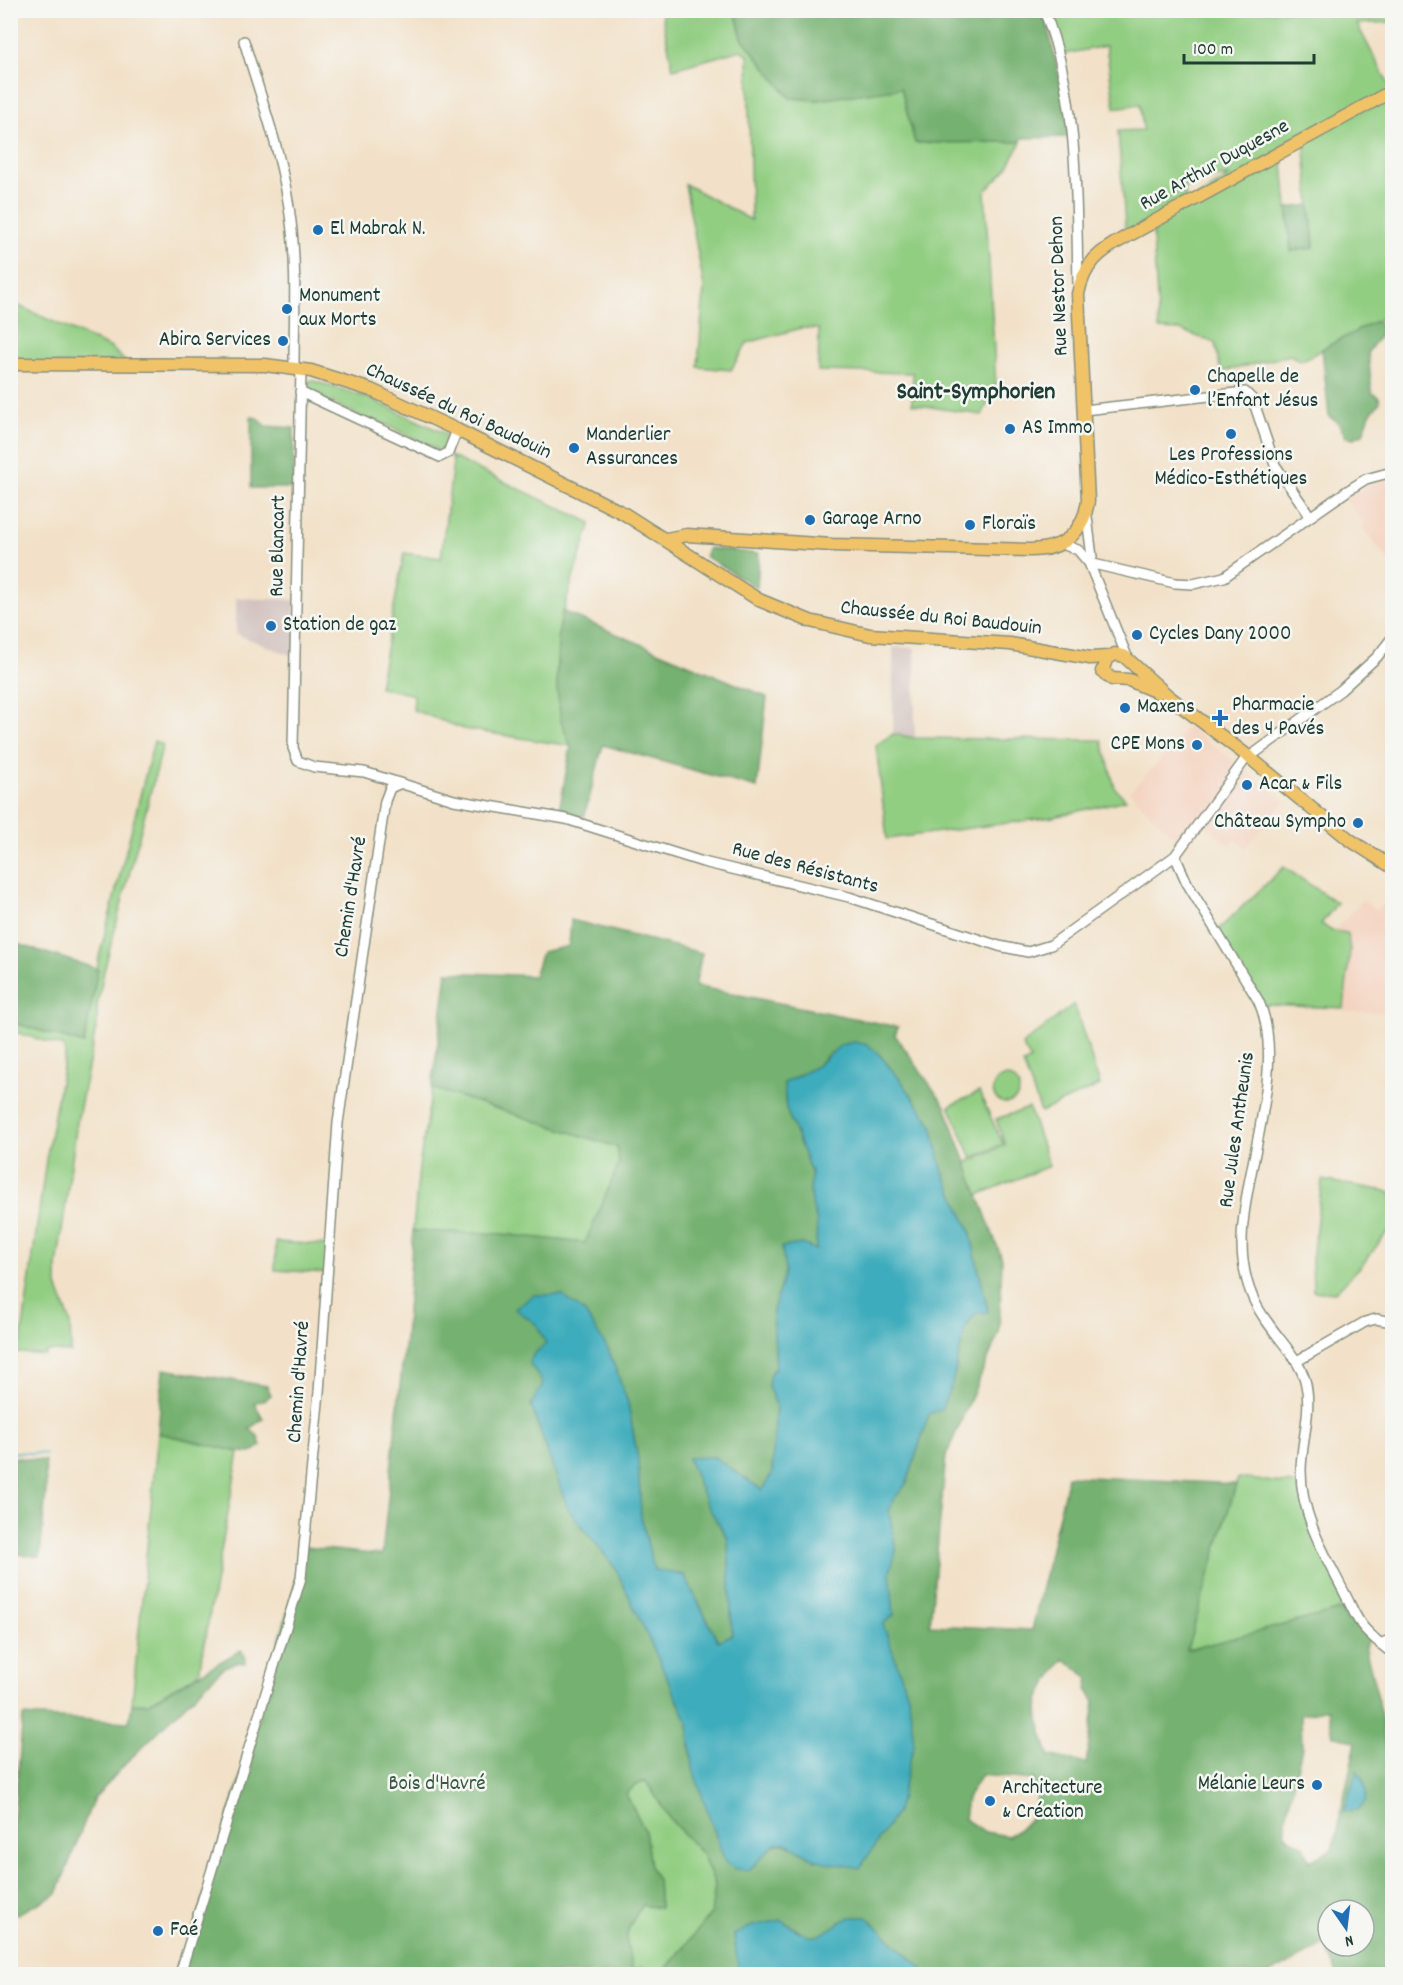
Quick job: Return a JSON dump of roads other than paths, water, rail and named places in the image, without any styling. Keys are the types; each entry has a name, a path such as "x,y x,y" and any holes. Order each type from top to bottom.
{"main road":[{"name":"Rue Arthur Duquesne","path":"1078,294 1084,271 1104,250 1392,91"},
{"name":"Rue Nestor Dehon","path":"1078,294 1086,509"},
{"name":"Chaussée du Roi Baudouin","path":"10,364 265,365 298,368 371,390 457,430 623,513 666,539 703,567 759,600 810,621 870,635 1010,644 1066,654 1109,656"},
{"path":"666,539 687,535 832,545 1047,550 1062,544 1079,529 1086,509"},
{"name":"Chaussée du Roi Baudouin","path":"1066,654 1094,666 1107,676"},
{"path":"1168,696 1136,682 1114,680 1107,676 1104,666 1109,656 1120,654 1168,696 1249,757 1317,814 1392,867"},
{"path":"1122,680 1130,673 1129,661"}],"street":[{"name":"Rue Nestor Dehon","path":"1044,10 1058,44 1072,115 1078,294"},
{"name":"Rue Blancart","path":"244,41 278,151 291,221 294,263 300,392 292,748 301,764 364,772 399,784"},
{"path":"300,392 440,458 448,453 457,430"},
{"path":"1084,410 1245,392 1253,400 1275,465 1311,516"},
{"path":"1062,544 1078,550 1089,563 1160,581 1184,584 1207,581 1233,572 1366,479 1392,472"},
{"name":"Rue Nestor Dehon","path":"1086,509 1092,557 1089,563 1129,661"},
{"path":"1109,656 1116,633"},
{"path":"1175,856 1249,757 1290,730 1341,690 1377,657 1392,638"},
{"name":"Rue des Résistants","path":"399,784 472,803 566,819 704,862 849,897 999,946 1028,952 1060,940 1175,856"},
{"name":"Chemin d'Havré","path":"180,1974 301,1578 319,1392 338,1123 385,801 390,788 399,784"},
{"name":"Rue Jules Antheunis","path":"1175,856 1187,883 1258,1000 1265,1019 1268,1041 1265,1087 1242,1235 1243,1260 1251,1293 1258,1309 1297,1361 1305,1380 1308,1399 1301,1465 1307,1512 1313,1532 1360,1623 1392,1653"},
{"path":"1297,1361 1365,1322 1376,1319 1392,1322"},
{"path":"1380,1644 1392,1639"}],"water":[{"path":"854,1042 868,1045 878,1053 902,1082 932,1125 942,1169 970,1231 988,1312 976,1313 966,1326 952,1383 941,1410 929,1414 907,1483 893,1500 889,1512 896,1551 890,1572 894,1615 883,1624 909,1698 914,1744 897,1812 860,1868 816,1860 787,1843 775,1844 749,1870 735,1869 725,1862 693,1769 688,1722 616,1569 568,1509 531,1405 543,1384 529,1362 534,1354 546,1344 537,1325 515,1309 534,1295 562,1295 585,1313 608,1349 628,1403 638,1460 641,1517 654,1570 684,1575 718,1641 732,1635 728,1539 707,1505 688,1458 714,1457 762,1490 772,1474 776,1405 768,1386 770,1375 776,1367 773,1311 785,1271 782,1247 803,1244 816,1250 817,1222 810,1197 811,1172 786,1108 784,1083 817,1066 841,1045"},
{"path":"1357,1770 1364,1783 1366,1797 1360,1808 1344,1811"},
{"path":"851,1917 867,1917 928,1974 739,1974 734,1935 752,1926 782,1920 804,1934 817,1936"}],"waterway":[{"path":"10,1452 45,1454"}],"place":[{"name":"El Mabrak N.","path":"318,230"},
{"name":"Monument aux Morts","path":"287,309"},
{"name":"Abira Services","path":"283,341"},
{"name":"Chapelle de l’Enfant Jésus","path":"1195,390"},
{"name":"AS Immo","path":"1010,429"},
{"name":"Les Professions Médico-Esthétiques","path":"1231,434"},
{"name":"Manderlier Assurances","path":"574,448"},
{"name":"Garage Arno","path":"810,520"},
{"name":"Floraïs","path":"970,525"},
{"name":"Station de gaz","path":"271,626"},
{"name":"Cycles Dany 2000","path":"1137,635"},
{"name":"Maxens","path":"1125,708"},
{"name":"Pharmacie des 4 Pavés","path":"1220,718"},
{"name":"CPE Mons","path":"1197,745"},
{"name":"Acar & Fils","path":"1247,785"},
{"name":"Château Sympho","path":"1358,823"},
{"name":"Mélanie Leurs","path":"1317,1785"},
{"name":"Architecture & Création","path":"990,1801"},
{"name":"Faé","path":"158,1931"}],"district":[{"name":"Saint-Symphorien","path":"976,393"}],"park label":[{"name":"Bois d'Havré","path":"437,1785"}]}
